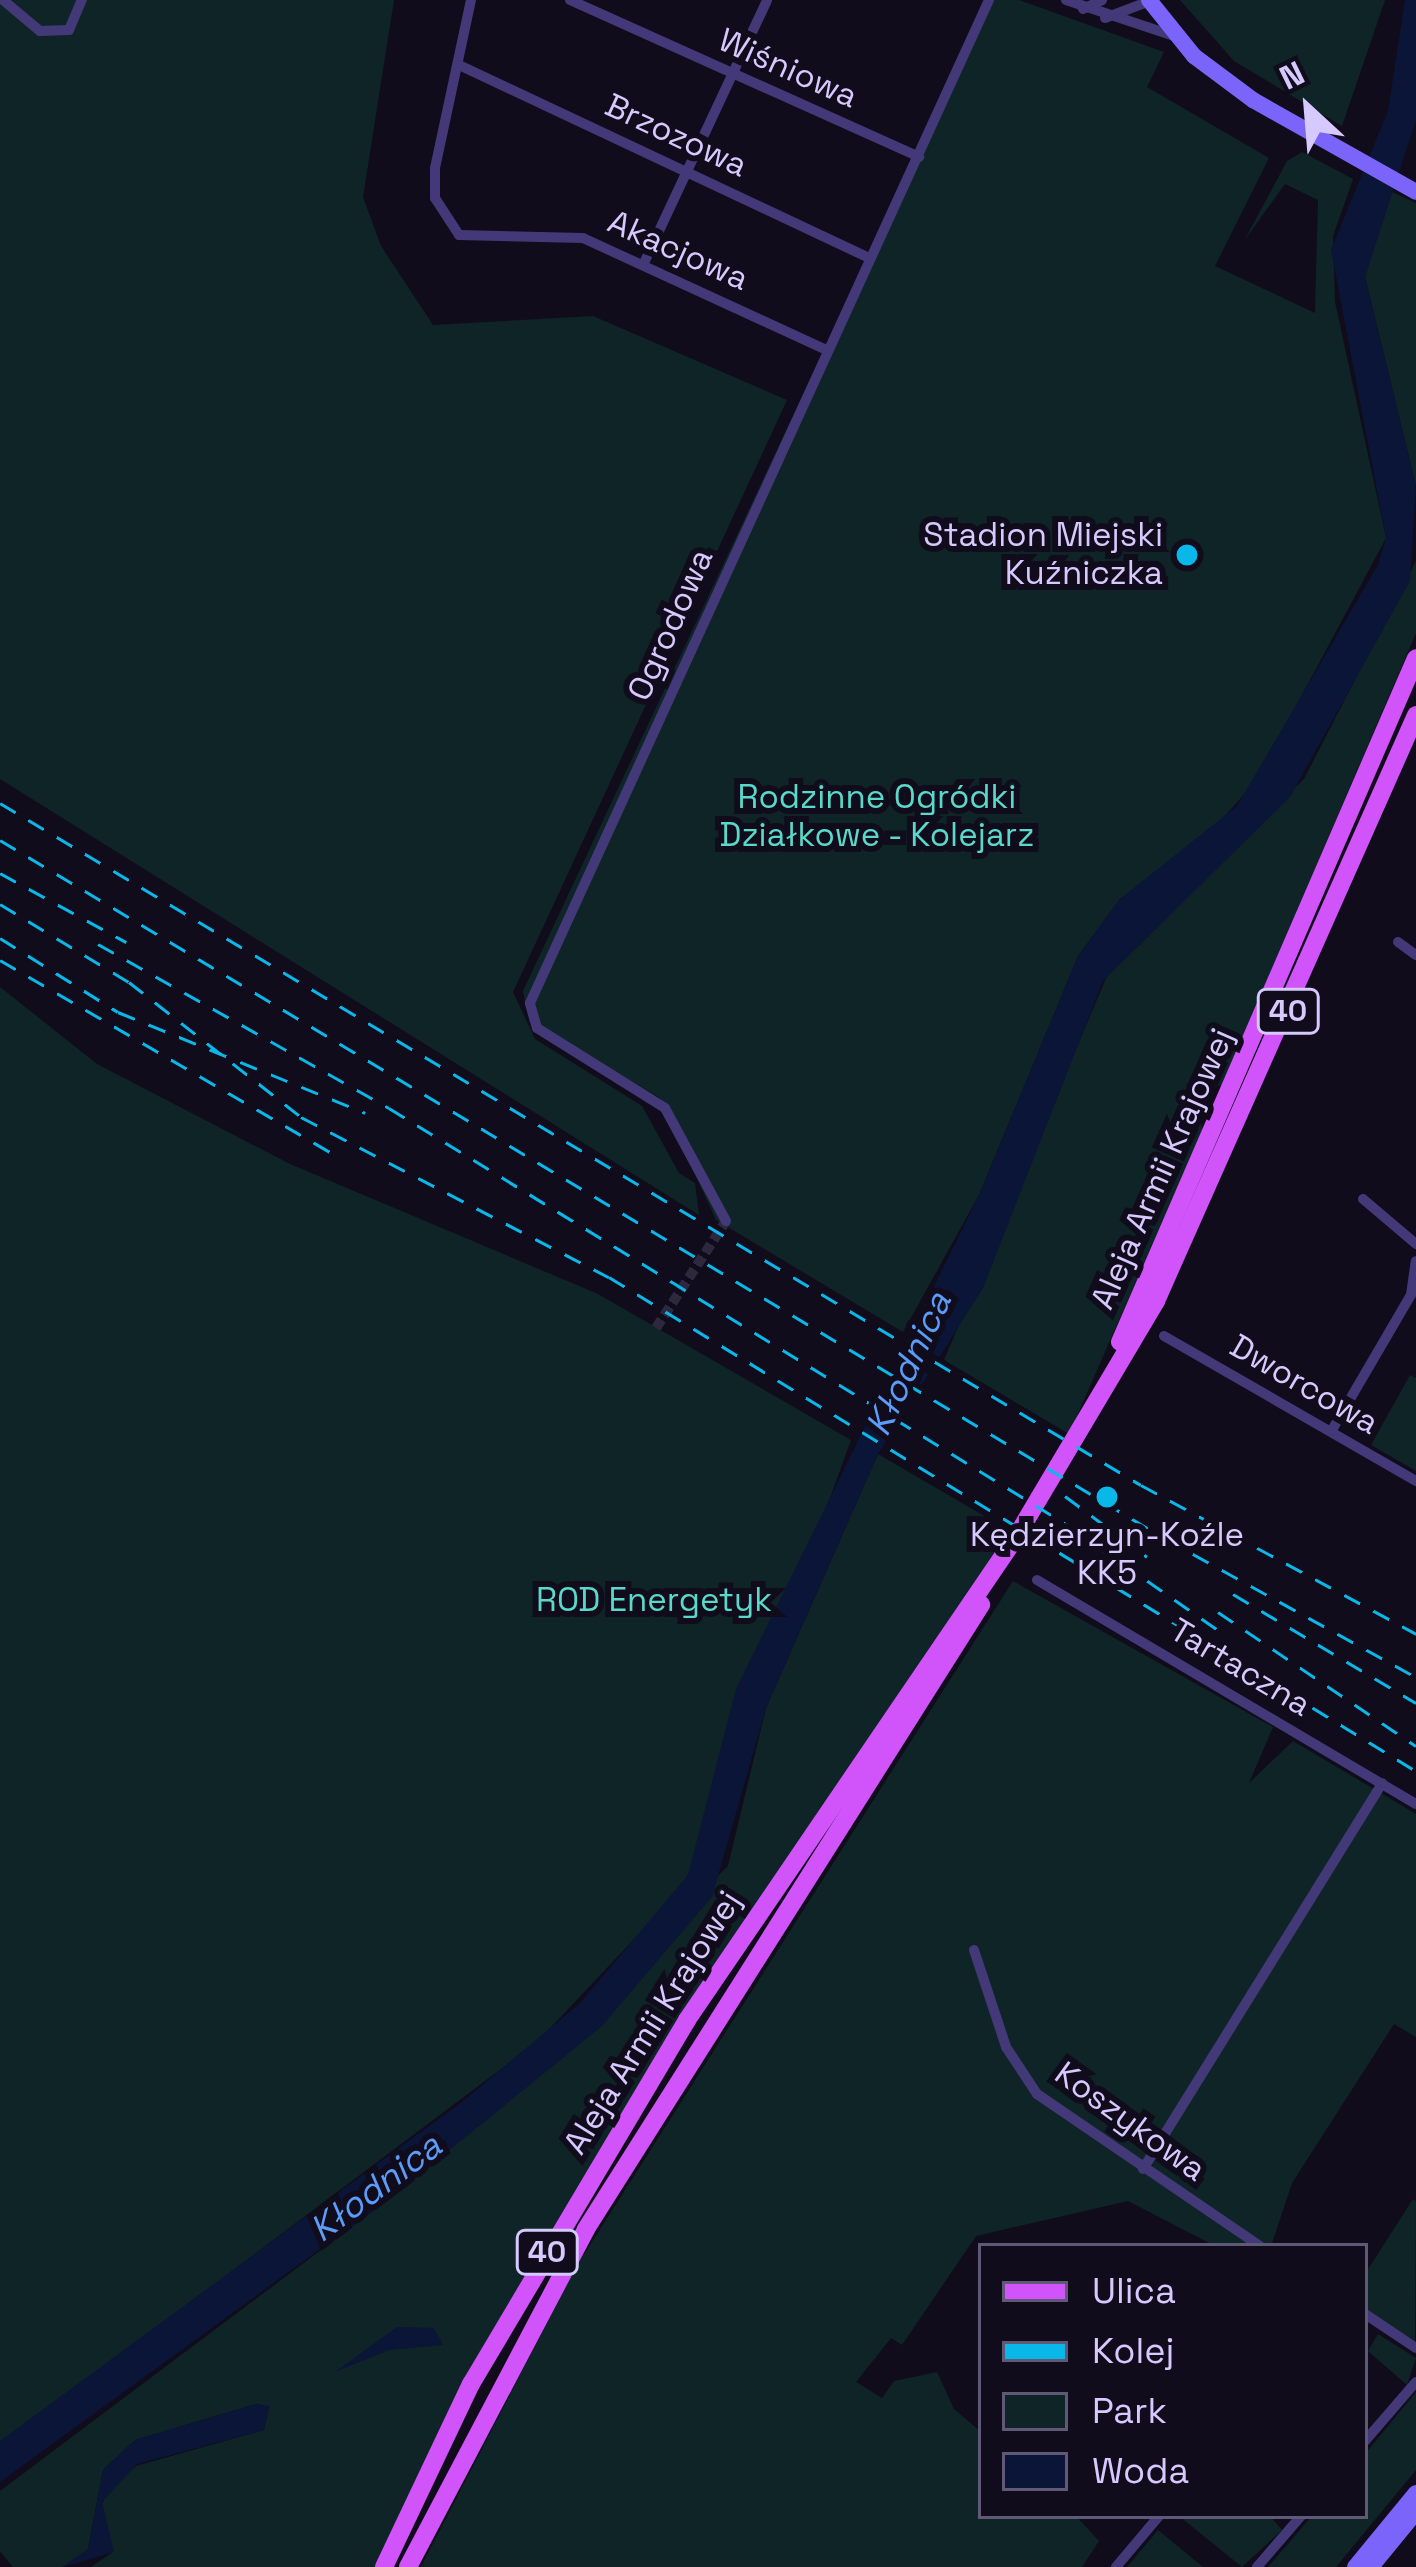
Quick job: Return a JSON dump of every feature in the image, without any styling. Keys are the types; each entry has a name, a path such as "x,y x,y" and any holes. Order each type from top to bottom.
{"main road":[{"name":"Aleja Armii Krajowej","path":"1076,1439 1416,658"},
{"name":"Aleja Armii Krajowej","path":"384,2567 471,2384 687,2020 1016,1537 1186,1244 1416,716"},
{"name":"Aleja Armii Krajowej","path":"408,2567 566,2262 914,1724 1016,1537"}],"street":[{"path":"3,0 40,31 69,30 82,0"},
{"name":"Akacjowa","path":"471,0 435,169 445,220 478,240 554,234 644,263 826,350"},
{"name":"Wiśniowa","path":"570,0 919,158"},
{"path":"644,263 767,0"},
{"name":"Ogrodowa","path":"726,1216 665,1108 537,1028 530,1003 989,0"},
{"path":"1066,0 1105,18 1174,36"},
{"path":"1083,9 1102,0"},
{"path":"1105,18 1150,0 1174,36 1335,154 1411,189"},
{"name":"Brzozowa","path":"459,65 870,258"},
{"path":"1398,942 1416,955"},
{"path":"1363,1199 1416,1244"},
{"path":"1332,1430 1411,1294 1416,1261"},
{"name":"Dworcowa","path":"1165,1336 1416,1481"},
{"name":"Tartaczna","path":"1037,1580 1416,1804"},
{"path":"1143,2168 1382,1784"},
{"name":"Koszykowa","path":"974,1950 1006,2047 1036,2094 1256,2243"},
{"path":"1368,2316 1416,2348"},
{"path":"1368,2438 1416,2382"},
{"path":"1355,2567 1416,2493"},
{"path":"1371,2567 1416,2512"},
{"path":"1116,2567 1156,2519"},
{"path":"1257,2567 1298,2519"}],"green space":[{"path":"0,0 394,0 363,197 381,246 433,325 593,316 787,400 513,992 535,1039 642,1106 679,1173 695,1183 699,1215 0,779"},
{"name":"Rodzinne Ogródki Działkowe - Kolejarz","path":"988,0 1019,0 1164,52 1147,87 1269,158 1215,266 1315,313 1318,200 1285,184 1244,241 1287,161 1302,152 1353,179 1333,236 1335,302 1386,538 1256,781 1198,846 1120,899 1078,956 979,1195 903,1332 716,1220 660,1098 529,1021 523,991"},
{"path":"1180,0 1385,0 1342,126 1234,61"},
{"path":"1390,191 1416,203 1416,486 1365,277"},
{"path":"1416,561 1416,633 1222,1085 1200,1090 1202,1131 1069,1434 944,1360 1110,969 1304,779"},
{"name":"ROD Energetyk","path":"0,987 97,1064 290,1164 598,1294 851,1440 700,1856 673,1898 537,2042 0,2445"},
{"path":"1410,1375 1416,1378 1416,1471 1371,1445"},
{"path":"878,1454 1010,1531 734,1938 470,2373 377,2567 91,2567 113,2552 102,2504 111,2487 136,2466 264,2430 269,2407 256,2404 135,2440 103,2470 88,2549 63,2567 13,2567 0,2551 0,2491 393,2196 728,1866 766,1708"},
{"path":"1013,1581 1273,1727 1249,1783 1293,1741 1416,1814 1416,2037 1394,2024 1292,2183 1272,2243 1209,2243 1128,2201 976,2236 902,2345 891,2338 856,2382 882,2398 894,2381 937,2372 954,2409 978,2429 978,2519 1079,2519 1099,2541 1082,2567 421,2567 576,2267"},
{"path":"1413,2199 1416,2201 1415,2341 1368,2311 1368,2269"},
{"path":"1378,2334 1416,2358 1407,2385 1368,2351"},
{"path":"1416,2392 1416,2470 1336,2567 1268,2567 1309,2519 1368,2519 1368,2450"},
{"path":"1183,2519 1273,2519 1282,2530 1242,2567"},
{"path":"1158,2530 1203,2567 1127,2567"}],"water":[{"name":"Kłodnica","path":"1405,0 1416,0 1416,120 1365,277 1416,486 1410,581 1290,797 1103,981 983,1288 878,1454 766,1708 712,1897 601,2027 393,2196 0,2482 0,2441 463,2101 580,2003 688,1875 736,1689 979,1195 1078,956 1120,899 1237,806 1378,565 1386,538 1331,250 1388,111"},
{"path":"397,2327 434,2328 443,2345 389,2350 335,2372"},
{"path":"256,2404 269,2406 264,2430 137,2464 102,2502 114,2552 63,2567 88,2549 103,2470 135,2440"}],"pier":[{"path":"897,1332 949,1363 938,1380 888,1350"},
{"path":"882,1361 930,1390 914,1413 870,1386"}],"tunnel":[{"path":"656,1328 726,1221"}],"railway":[{"path":"0,803 1141,1485 1416,1634"},
{"path":"0,840 1164,1538 1416,1677"},
{"path":"0,873 126,942"},
{"path":"0,904 129,982 301,1117 609,1277 1416,1771"},
{"path":"0,938 118,1012 365,1113"},
{"path":"98,944 389,1108 1066,1524 1228,1637"},
{"path":"0,960 332,1153"},
{"path":"1065,1496 1147,1557"},
{"path":"1233,1594 1416,1703"},
{"path":"1218,1612 1416,1746"}],"place":[{"name":"Stadion Miejski Kuźniczka","path":"1187,555"},
{"name":"Kędzierzyn-Koźle KK5","path":"1107,1497"}]}
